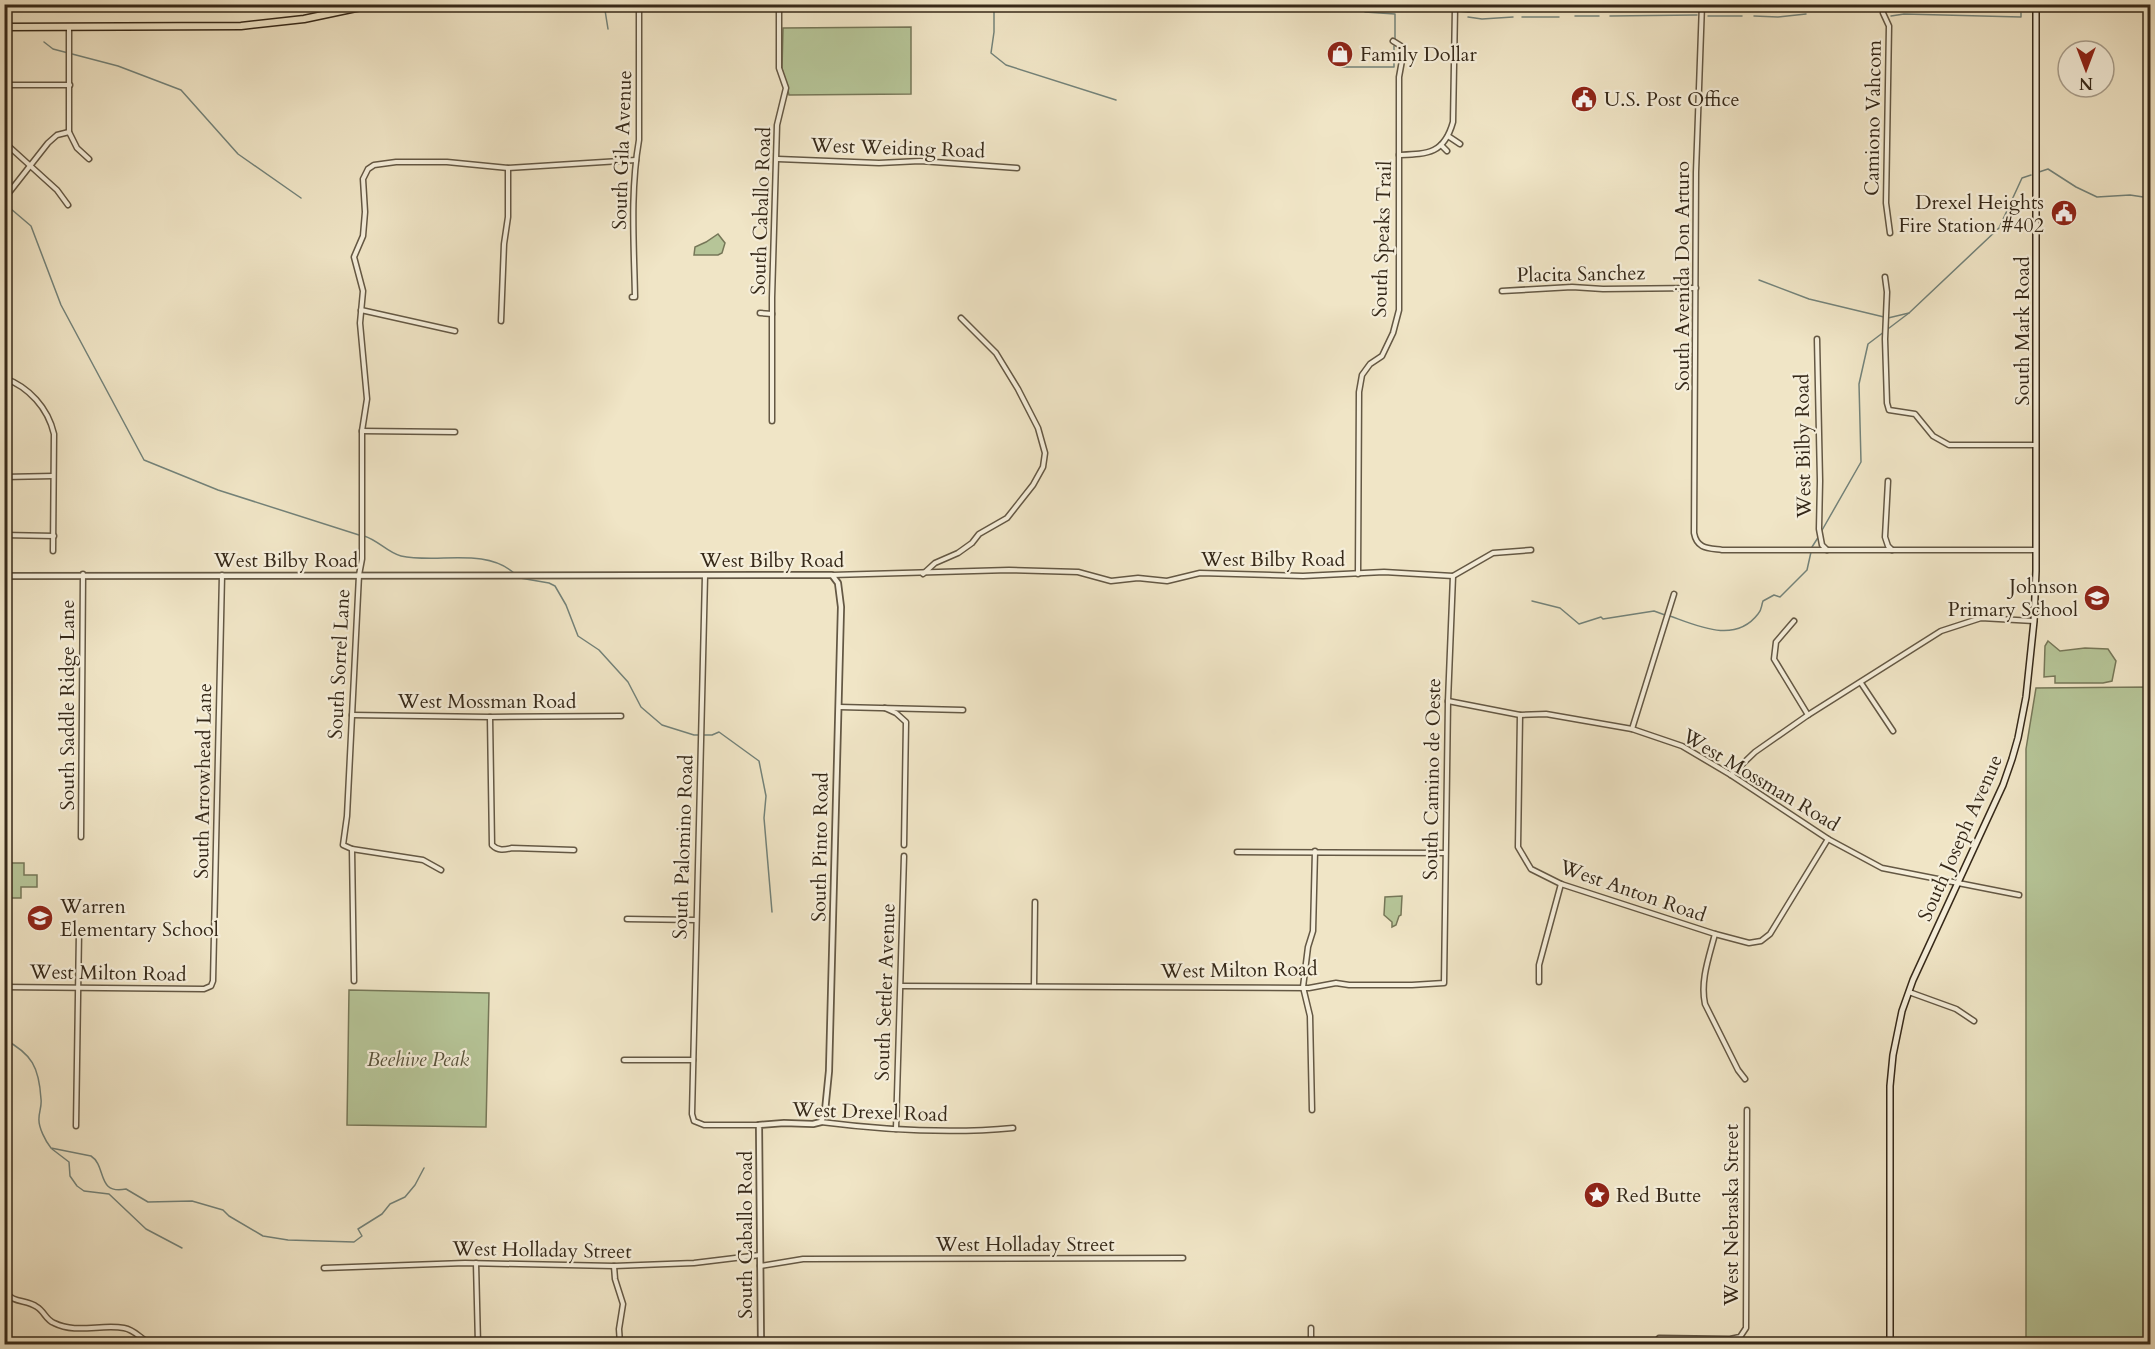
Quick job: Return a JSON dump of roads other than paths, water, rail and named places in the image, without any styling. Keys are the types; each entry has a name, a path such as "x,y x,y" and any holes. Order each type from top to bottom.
{"main road":[{"path":"4,27 241,26 295,21 375,4"},
{"path":"1404,4 1544,7 1552,4"},
{"path":"1950,4 1952,7 2103,6 2110,4"},
{"name":"South Mark Road","path":"2036,6 2036,550"},
{"name":"South Joseph Avenue","path":"1890,1344 1890,1086 1898,1027 1909,991 2003,784 2019,738 2034,621 2036,550"}],"street":[{"name":"South Gila Avenue","path":"634,297 633,234 639,140 639,4"},
{"name":"South Caballo Road","path":"772,421 772,314 778,159 777,125 786,88 779,69 779,4"},
{"name":"South Avenida Don Arturo","path":"1702,4 1696,172 1694,533 1700,546 1722,550 1828,550"},
{"name":"Camiono Vahcom","path":"1883,4 1883,14 1889,27 1886,202 1890,233"},
{"path":"1399,155 1428,153 1441,145 1448,136 1453,122 1455,6"},
{"path":"69,27 69,132 77,148 89,159"},
{"name":"South Speaks Trail","path":"1358,574 1359,392 1362,375 1370,364 1382,356 1393,333 1399,310 1399,77 1403,55 1401,46 1393,41"},
{"path":"4,85 70,85"},
{"path":"6,197 48,143 57,135 69,132"},
{"path":"1448,136 1460,144"},
{"path":"4,142 57,190 68,205"},
{"path":"1441,145 1447,151"},
{"name":"West Weiding Road","path":"778,159 879,163 920,161 1017,168"},
{"path":"501,321 504,244 508,217 508,168 636,160"},
{"name":"South Sorrel Lane","path":"354,981 352,849 343,845 347,816 359,575 362,559 362,431 367,399 360,323 362,282 354,257 363,236 365,212 363,179 368,168 382,164 441,162 508,168"},
{"path":"1886,277 1885,339 1889,410 1915,414 1933,436 1948,445 2036,445"},
{"name":"Placita Sanchez","path":"1502,291 1572,286 1603,289 1696,288"},
{"path":"362,310 455,331"},
{"path":"760,313 772,314"},
{"path":"923,574 935,563 958,553 972,543 979,534 1007,518 1043,467 1045,453 1038,428 1018,389 996,353 961,318"},
{"name":"West Bilby Road","path":"1817,339 1819,529 1822,545 1828,550"},
{"path":"4,378 21,386 40,404 50,419 54,434 53,551"},
{"path":"362,431 455,432"},
{"path":"4,477 53,476"},
{"path":"1888,481 1885,537 1892,550"},
{"path":"4,535 54,536"},
{"path":"1453,576 1493,554 1531,550"},
{"path":"1828,550 2036,550"},
{"name":"West Bilby Road","path":"4,576 83,574 705,576 923,574 1009,570 1078,572 1111,581 1138,578 1167,581 1200,573 1303,576 1384,572 1453,576"},
{"name":"South Saddle Ridge Lane","path":"81,837 83,574"},
{"name":"South Arrowhead Lane","path":"211,986 213,981 222,575"},
{"name":"South Pinto Road","path":"821,1122 825,1111 829,1071 841,596 838,583 832,575"},
{"name":"South Palomino Road","path":"692,1118 705,576"},
{"name":"South Camino de Oeste","path":"1444,983 1448,702 1453,576"},
{"path":"1632,729 1674,594"},
{"path":"1731,775 1755,752 1808,715 1941,631 1981,618 2034,621"},
{"path":"1794,621 1776,642 1774,659 1808,715"},
{"path":"1862,683 1893,731"},
{"name":"West Mossman Road","path":"1448,702 1520,715 1546,714 1632,729 1682,746 1731,775 1828,839 1882,868 2019,895"},
{"path":"838,707 914,707 963,710"},
{"path":"885,708 896,713 906,722 904,845"},
{"name":"West Mossman Road","path":"352,715 621,716"},
{"name":"West Anton Road","path":"1520,715 1518,847 1531,869 1561,884 1715,934 1749,943 1761,941 1770,934 1828,839"},
{"path":"490,717 492,845 496,849 503,850 512,848 574,850"},
{"path":"352,849 423,860 441,870"},
{"path":"1312,1110 1310,1016 1303,987 1308,947 1313,931 1315,851"},
{"path":"1237,852 1445,853"},
{"name":"South Settler Avenue","path":"896,1129 902,986 904,856"},
{"path":"1539,982 1539,965 1561,884"},
{"path":"1034,986 1035,902"},
{"path":"627,920 696,920"},
{"path":"76,1126 79,932"},
{"path":"1715,934 1702,994 1744,1079"},
{"name":"West Milton Road","path":"902,986 1303,987 1335,983 1412,985 1444,983"},
{"name":"West Milton Road","path":"4,987 204,989 211,986"},
{"path":"1909,991 1956,1009 1974,1021"},
{"path":"624,1060 693,1059"},
{"name":"West Nebraska Street","path":"1654,1344 1659,1338 1730,1339 1740,1337 1746,1328 1747,1110"},
{"name":"West Drexel Road","path":"692,1118 698,1124 704,1125 821,1122 896,1129 982,1131 1013,1128"},
{"name":"South Caballo Road","path":"759,1125 761,1344"},
{"name":"West Holladay Street","path":"324,1268 476,1263 614,1266 694,1263 760,1255"},
{"name":"West Holladay Street","path":"760,1266 803,1259 1183,1258"},
{"path":"476,1263 478,1344"},
{"path":"614,1266 615,1280 623,1304 619,1329 620,1344"},
{"path":"4,1291 13,1300 36,1306 47,1319 55,1324 82,1329 124,1328 132,1330 144,1341 152,1344"},
{"path":"1311,1328 1311,1344"}],"waterway":[{"path":"18,4 23,11"},
{"path":"604,4 608,29"},
{"path":"994,4 991,53 1006,65 1116,100"},
{"path":"1309,4 1348,9"},
{"path":"1365,12 1395,14 1395,39"},
{"path":"1891,16 1904,14 2021,17 2021,13"},
{"path":"1754,16 1778,17 1806,14"},
{"path":"1610,16 1697,15"},
{"path":"1575,16 1599,16"},
{"path":"1708,16 1742,16"},
{"path":"1468,17 1482,19 1513,17"},
{"path":"1522,17 1559,17"},
{"path":"44,42 53,49 118,66 181,90 238,154 301,198"},
{"path":"1342,67 1394,67 1394,46"},
{"path":"2039,172 2048,169 2097,197 2130,195 2150,198"},
{"path":"1888,318 1909,313 1999,228 2022,178 2031,175"},
{"path":"4,203 31,226 61,305 144,460 218,490 359,535"},
{"path":"1759,280 1809,299 1884,317"},
{"path":"1821,532 1861,462 1859,384 1868,344 1909,313"},
{"path":"364,536 401,556 489,560 514,573"},
{"path":"1812,547 1819,536"},
{"path":"1670,616 1704,628 1716,630 1738,628 1749,623 1758,614 1763,601 1774,595 1780,597 1807,570 1811,552"},
{"path":"520,578 555,586 566,605 578,636 599,650 628,682 641,707 662,725 694,735 712,735 719,732 759,761 766,796 764,818 772,912"},
{"path":"1532,601 1560,608 1579,624 1601,617 1603,619 1654,611 1665,615"},
{"path":"4,1039 21,1050 36,1070 41,1102 39,1122 51,1148 91,1156 110,1188 126,1189 148,1202 192,1201 223,1210 263,1236 288,1240 354,1242 362,1236 358,1229 382,1214 390,1204 405,1197 424,1168"},
{"path":"52,1149 69,1162 70,1176 77,1186 84,1191 109,1194 146,1229 182,1248"}],"place":[{"name":"Family Dollar","path":"1340,54"},
{"name":"U.S. Post Office","path":"1584,99"},
{"name":"Drexel Heights Fire Station #402","path":"2064,213"},
{"name":"Johnson Primary School","path":"2097,598"},
{"name":"Warren Elementary School","path":"40,918"},
{"name":"Red Butte","path":"1597,1195"}],"park label":[{"name":"Beehive Peak","path":"418,1059"}]}
